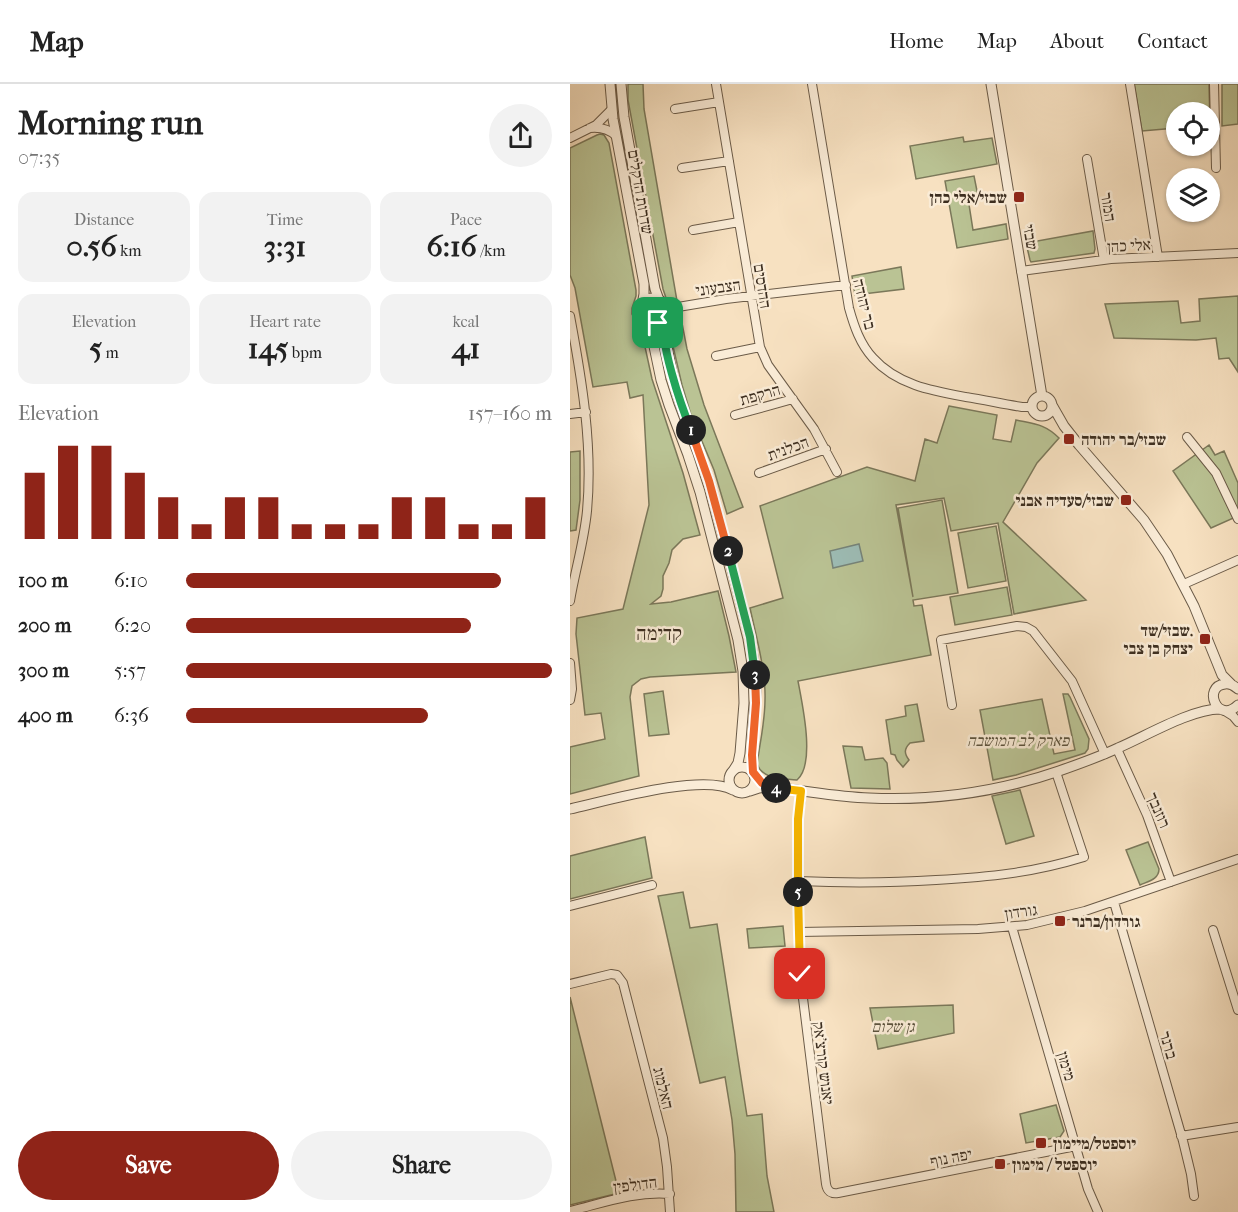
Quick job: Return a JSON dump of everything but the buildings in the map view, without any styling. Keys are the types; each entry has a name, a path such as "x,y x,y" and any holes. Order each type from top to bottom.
{"street":[{"name":"שדרות הדקלים","path":"610,84 611,110 643,278 644,294 641,315 651,332 661,380 698,485 738,640 743,671 744,703 740,753 732,772"},
{"name":"שדרות הדקלים","path":"621,84 624,117 653,279 659,300 664,303 665,313"},
{"name":"ההדסים","path":"716,84 760,347 768,365 811,424 837,472"},
{"name":"בר יהודה","path":"812,84 849,308 859,336 873,359 894,376 939,392 1032,407"},
{"name":"שבזי","path":"991,84 1042,396"},
{"path":"1130,84 1158,257"},
{"path":"1214,84 1216,168"},
{"path":"675,109 719,102"},
{"path":"570,138 589,129 611,110"},
{"path":"589,129 603,128 616,136"},
{"name":"המור","path":"1087,159 1104,260"},
{"path":"682,168 729,161"},
{"path":"693,230 739,222"},
{"name":"אלי כהן","path":"1021,271 1104,260 1238,253"},
{"name":"הצבעוני","path":"665,313 751,296 846,285"},
{"path":"642,305 649,299 659,300"},
{"path":"646,321 650,324 658,323 665,313"},
{"path":"665,313 663,326 673,376 680,402 709,481 750,637 756,692 752,761 755,784 750,791"},
{"path":"570,316 586,412 588,482 587,514 570,601"},
{"path":"716,356 760,347"},
{"path":"1064,426 1051,417 1036,414 1032,407 1034,400 1039,396 1049,399 1064,426 1144,520 1184,584 1222,675 1235,686"},
{"name":"הרקפת","path":"735,415 793,399"},
{"path":"1042,416 1050,411 1052,405"},
{"path":"570,414 586,412"},
{"path":"1186,436 1216,473 1238,519"},
{"name":"הכלנית","path":"759,472 825,449"},
{"path":"1184,584 1238,560"},
{"path":"952,705 941,640 1019,626 1026,627 1033,631 1072,681 1105,754"},
{"path":"1216,660 1215,704 1238,722"},
{"path":"570,663 573,689 570,700"},
{"path":"1188,716 1202,707 1222,684 1235,686"},
{"path":"699,784 717,785 742,794 771,787 869,798 936,797 989,790 1056,772 1105,754 1188,716 1207,710 1232,710 1238,705"},
{"path":"1238,705 1238,715"},
{"name":"רוזנבך","path":"1117,749 1152,828 1171,882"},
{"path":"570,809 640,793 699,784 718,779 742,767 750,769 762,783 771,787"},
{"path":"732,772 729,785 733,790"},
{"path":"798,881 883,882 984,878 1042,869 1084,857 1056,772"},
{"name":"יאנוש קורצ'אק","path":"801,791 798,819 801,980 826,1184 830,1192"},
{"name":"גורדון","path":"799,932 1012,927 1057,919 1114,902 1238,859"},
{"path":"570,906 652,885"},
{"name":"ברנר","path":"1114,902 1181,1136 1194,1196"},
{"name":"מימון","path":"1012,927 1088,1189 1098,1212"},
{"path":"1213,930 1238,1010"},
{"name":"האלמוג","path":"570,984 605,975 615,975 620,978 624,986 661,1130 670,1194 670,1212"},
{"path":"1181,1136 1238,1126"},
{"name":"יפה נוף","path":"830,1192 838,1193 1076,1146"},
{"name":"הדולפין","path":"570,1211 637,1195 670,1194"}],"green space":[{"path":"628,84 643,84 644,109 677,301 666,298 663,289 628,100"},
{"path":"1134,84 1209,84 1209,102 1166,102 1166,129 1142,131"},
{"path":"1222,84 1238,84 1238,124 1222,126"},
{"path":"600,134 604,135 609,143 636,290 632,314 642,333 652,379 683,473 700,535 683,539 672,550 663,576 661,596 651,604 671,602 718,591 736,672 641,679 632,686 630,697 639,776 570,794 570,747 605,739 601,713 585,715 576,634 577,618 623,609 649,505 643,395 630,398 627,382 593,387 575,288 570,275 570,148"},
{"path":"963,137 964,142 992,138 997,164 916,179 910,146"},
{"path":"974,176 978,196 968,198 973,230 1006,224 1008,239 957,248 945,181"},
{"path":"1093,231 1094,253 1031,262 1030,260 1026,243"},
{"path":"901,267 904,289 855,295 852,276"},
{"path":"1238,296 1238,372 1229,358 1219,359 1216,338 1196,340 1114,338 1105,304 1178,301 1181,323 1200,321 1199,299"},
{"path":"680,313 687,349 704,405 743,507 727,514 714,470 691,415 682,385 669,329 671,318"},
{"path":"949,406 997,415 993,439 1011,442 1016,420 1044,427 1059,438 1037,463 1003,522 1086,600 1014,614 998,523 951,531 944,498 896,505 913,597 898,508 942,500 958,593 913,600 914,606 922,605 931,655 798,681 807,747 803,772 797,780 768,776 757,764 764,716 765,689 750,608 783,598 760,506 867,467 915,481 925,439 937,443"},
{"path":"1209,445 1215,455 1224,451 1238,483 1238,516 1211,528 1173,471"},
{"path":"580,451 580,500 576,530 570,531 570,452"},
{"path":"996,526 1006,581 968,588 958,533"},
{"path":"1007,587 1012,615 955,625 950,597"},
{"path":"663,691 669,734 649,736 644,694"},
{"name":"פארק לב המושבה","path":"1063,694 1068,694 1070,697 1089,739 1085,753 993,780 980,710 1042,699 1054,754 1075,750"},
{"path":"917,704 924,741 908,745 905,751 909,760 903,767 895,755 891,754 886,720 906,716 905,706"},
{"path":"843,746 862,747 865,760 883,758 887,763 890,789 851,788"},
{"path":"1020,790 1034,836 1006,844 992,796"},
{"path":"645,837 652,878 570,899 570,856"},
{"path":"1148,842 1159,872 1153,879 1140,885 1126,850"},
{"path":"683,892 690,928 717,924 747,1116 762,1114 767,1176 774,1212 736,1212 735,1154 725,1077 700,1083 658,896"},
{"path":"783,926 785,946 749,948 747,929"},
{"path":"570,997 619,1193 570,1205"},
{"name":"גן שלום","path":"953,1005 954,1033 878,1049 870,1008"},
{"path":"1056,1105 1064,1131 1060,1137 1026,1143 1020,1114"}],"water":[{"path":"859,544 863,561 833,568 830,551"}],"place":[{"name":"שבזי/אלי כהן","path":"1019,197"},
{"name":"שבזי/בר יהודה","path":"1069,439"},
{"name":"שבזי/סעדיה אבני","path":"1126,500"},
{"name":"שבזי/שד. יצחק בן צבי","path":"1205,639"},
{"name":"גורדון/ברנר","path":"1060,921"},
{"name":"יוספטל/מיימון","path":"1041,1143"},
{"name":"יוספטל / מימון","path":"1000,1164"}],"district":[{"name":"קדימה","path":"659,633"}],"route":[{"path":"658,323 665,317 663,326 673,376 680,402 709,481 750,637 756,681 753,772 759,781 767,786 801,791 798,819 800,974"}]}
